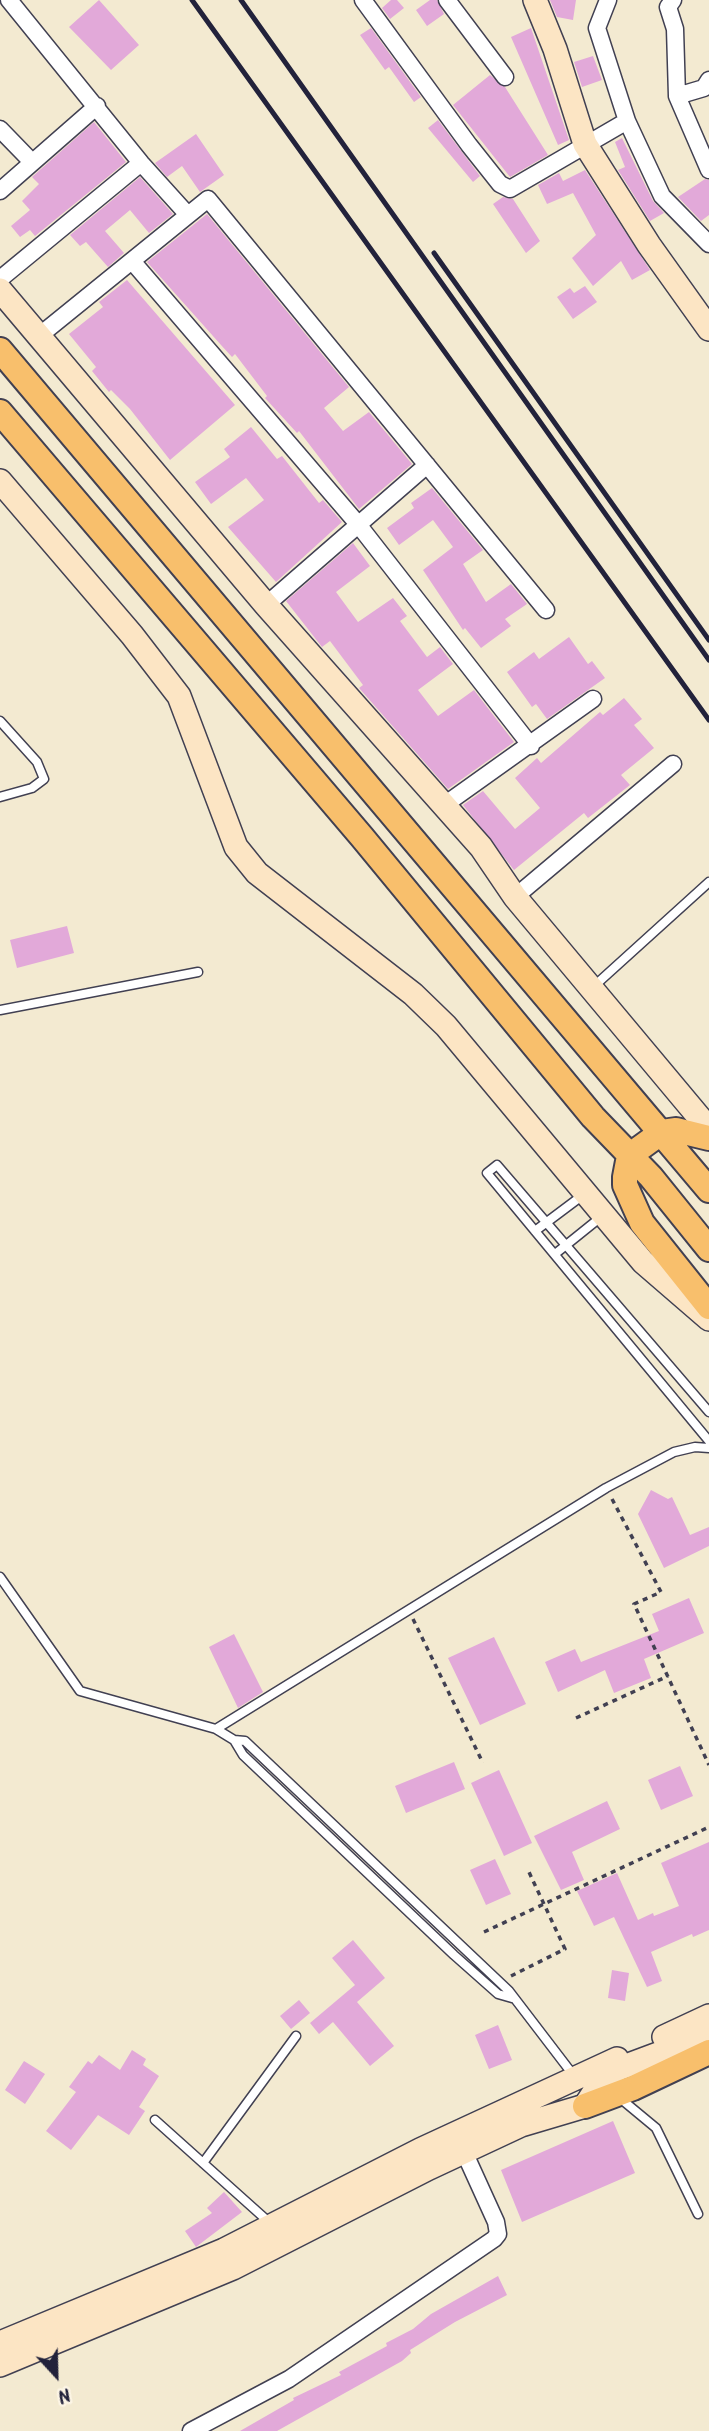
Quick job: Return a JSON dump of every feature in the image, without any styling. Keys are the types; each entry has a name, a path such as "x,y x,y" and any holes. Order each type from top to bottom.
{"main road":[{"path":"0,349 709,1190"},
{"path":"0,411 709,1249"},
{"path":"709,1138 676,1130 662,1132 629,1156 625,1185 642,1223 709,1307"},
{"path":"585,2106 709,2052"}],"street":[{"path":"9,0 141,163 188,215"},
{"path":"363,0 440,108 500,184 510,188 627,121"},
{"path":"447,0 505,77"},
{"path":"535,0 555,49 584,144 649,245 709,329"},
{"path":"608,0 597,28 627,121 662,196 709,244"},
{"path":"673,0 668,7 675,29 677,96 709,170"},
{"path":"677,96 704,88 709,80"},
{"path":"0,191 97,106"},
{"path":"0,129 32,162"},
{"path":"0,279 141,163"},
{"path":"39,336 208,199 546,610"},
{"path":"132,261 357,523 531,746"},
{"path":"0,290 266,605 488,855 515,897 709,1129"},
{"path":"266,605 357,523 427,465"},
{"path":"0,481 132,635 179,696 236,847 257,873 413,994 446,1026 643,1262 709,1319"},
{"path":"443,806 531,746 593,699"},
{"path":"515,897 673,764"},
{"path":"0,2365 233,2268 576,2078 709,2016"},
{"path":"0,2343 224,2250 272,2225 459,2143 585,2106 600,2083 618,2069 709,2035"},
{"path":"191,2431 289,2379 494,2239 498,2234 496,2222 459,2143"}],"lane":[{"path":"0,721 37,762 44,779 32,788 0,797"},
{"path":"591,988 709,882"},
{"path":"0,1010 198,972"},
{"path":"709,1412 497,1165 486,1173 709,1441"},
{"path":"535,1231 586,1192"},
{"path":"555,1254 604,1215"},
{"path":"216,1729 606,1488 674,1452 695,1447 709,1448"},
{"path":"0,1577 80,1691 216,1729 234,1740 245,1741 500,1982 576,2078"},
{"path":"234,1740 243,1755 454,1955 502,1997 512,1998"},
{"path":"203,2163 296,2036"},
{"path":"624,2091 656,2128 698,2214"},
{"path":"155,2120 272,2225"}],"path":[{"path":"606,1488 660,1592 634,1604 709,1765"},
{"path":"408,1608 483,1763"},
{"path":"576,1718 668,1676"},
{"path":"484,1933 709,1827"},
{"path":"500,1982 565,1950 528,1870"}],"building":[{"path":"99,0 139,45 111,70 69,27"},
{"path":"391,0 397,0 404,8 390,19 382,8"},
{"path":"430,0 437,0 444,14 427,26 416,10"},
{"path":"550,0 576,0 573,20 557,17"},
{"path":"371,28 421,97 414,102 389,67 385,70 360,35"},
{"path":"531,28 569,140 558,145 511,37"},
{"path":"593,56 602,80 582,87 574,62"},
{"path":"490,75 505,87 548,155 510,177 453,105"},
{"path":"438,120 480,176 473,182 428,128"},
{"path":"94,122 126,162 35,236 30,230 20,237 11,226 30,210 22,201 39,184 32,177"},
{"path":"196,134 224,175 200,192 182,166 167,177 155,163"},
{"path":"622,138 653,201 664,213 650,221 618,170 625,167 615,142"},
{"path":"585,170 650,270 632,280 621,261 593,286 572,258 596,235 573,193 547,204 538,185 559,173 563,181"},
{"path":"140,177 173,214 149,233 130,210 105,231 124,253 108,267 86,242 80,246 70,235"},
{"path":"705,179 709,180 709,215 701,221 678,197"},
{"path":"503,197 513,199 540,241 526,253 493,204"},
{"path":"207,214 349,387 324,408 343,431 369,412 412,464 359,509 299,431 297,433 265,398 267,396 235,354 232,357 147,262"},
{"path":"127,280 235,405 170,460 130,409 111,390 109,392 92,371 96,367 69,334 103,307 99,302"},
{"path":"585,286 597,302 573,319 557,297 570,288 574,293"},
{"path":"251,427 277,459 282,456 319,503 323,500 342,522 276,582 228,527 264,500 246,478 211,504 195,482 230,457 224,449"},
{"path":"432,488 483,550 463,564 486,602 511,584 527,604 505,619 511,626 481,648 465,628 463,630 423,570 453,547 433,520 399,545 387,528 414,508 411,503"},
{"path":"353,543 370,566 336,592 358,622 393,598 407,616 400,621 427,657 440,647 453,664 418,690 438,716 474,690 514,742 448,789 359,688 363,685 330,641 322,647 286,601"},
{"path":"569,637 588,664 592,661 605,678 547,719 536,704 532,707 507,672 534,652 539,659"},
{"path":"624,698 642,719 634,725 654,748 621,775 630,785 588,818 584,813 514,870 463,805 483,791 515,829 540,808 515,778 537,758 541,763 600,712 603,715"},
{"path":"67,926 74,953 17,968 10,940"},
{"path":"651,1490 668,1499 672,1497 690,1535 709,1527 709,1546 664,1568 638,1514"},
{"path":"689,1598 704,1633 644,1659 651,1678 614,1693 605,1670 558,1692 545,1662 575,1649 581,1662 659,1631 652,1614"},
{"path":"234,1634 263,1692 238,1708 209,1647"},
{"path":"494,1637 526,1704 480,1725 448,1658"},
{"path":"454,1762 465,1789 406,1813 395,1786"},
{"path":"680,1766 693,1796 661,1810 648,1780"},
{"path":"499,1770 532,1843 504,1856 471,1783"},
{"path":"607,1801 620,1829 572,1852 584,1880 561,1890 534,1836"},
{"path":"709,1842 709,1930 693,1937 692,1934 651,1952 662,1981 647,1987 614,1917 594,1926 577,1891 617,1873 638,1920 653,1913 654,1916 679,1906 661,1863"},
{"path":"495,1859 511,1894 486,1905 470,1870"},
{"path":"353,1940 385,1978 357,2002 394,2046 370,2066 333,2022 319,2034 310,2023 355,1985 332,1958"},
{"path":"612,1970 629,1973 625,2001 608,1998"},
{"path":"299,2000 310,2013 291,2029 280,2016"},
{"path":"498,2025 512,2060 489,2069 475,2035"},
{"path":"132,2050 146,2059 143,2065 159,2076 139,2107 145,2111 129,2135 98,2115 71,2150 46,2131 76,2092 69,2087 88,2061 92,2064 99,2055 120,2070"},
{"path":"24,2061 45,2074 25,2104 5,2090"},
{"path":"613,2121 635,2173 522,2222 501,2170"},
{"path":"224,2192 242,2212 196,2247 185,2231 212,2213 207,2208"},
{"path":"498,2276 507,2295 455,2322 410,2350 411,2353 402,2361 277,2431 240,2431 294,2400 293,2398 341,2375 339,2372 387,2346 386,2343 413,2329 431,2314"}],"railway":[{"path":"192,0 709,720"},
{"path":"241,0 709,660"},
{"path":"434,253 709,640"}]}
